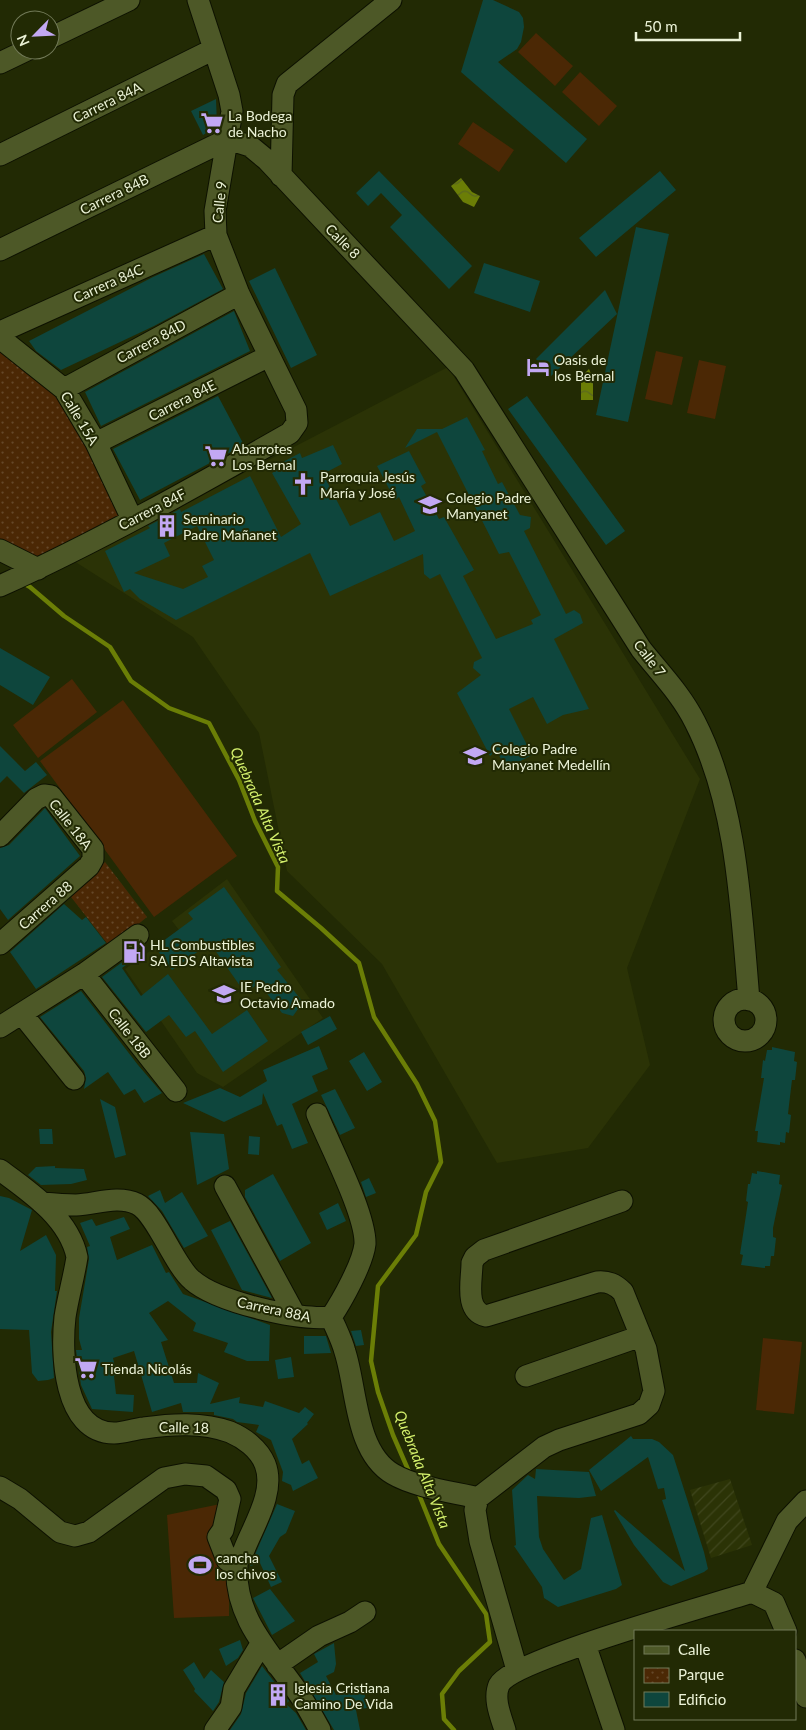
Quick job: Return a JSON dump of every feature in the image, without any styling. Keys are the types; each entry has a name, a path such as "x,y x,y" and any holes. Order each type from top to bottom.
{"street":[{"path":"60,33 129,0"},
{"name":"Calle 9","path":"198,0 232,111 215,211 216,235 239,294 296,410 297,423"},
{"path":"282,176 283,95 287,84 391,0"},
{"name":"Carrera 84A","path":"0,155 214,49"},
{"name":"Calle 8","path":"228,139 250,146 282,176 452,354"},
{"name":"Carrera 84B","path":"0,250 228,139"},
{"name":"Carrera 84C","path":"0,332 216,235"},
{"name":"Carrera 84D","path":"64,389 239,294"},
{"name":"Calle 15A","path":"0,338 64,389 96,443 132,519"},
{"name":"Calle 7","path":"452,354 476,386 640,649 674,688 694,721 709,753 729,815 748,1000"},
{"name":"Carrera 84E","path":"96,443 269,356"},
{"name":"Carrera 84F","path":"0,586 38,569 201,484 290,433 297,423"},
{"path":"0,550 38,569"},
{"name":"Calle 18A","path":"8,815 44,795 51,796 93,849 93,859 89,866"},
{"path":"0,836 8,815"},
{"name":"Carrera 88","path":"0,944 89,866"},
{"path":"0,1027 84,974 138,935"},
{"name":"Calle 18B","path":"84,974 176,1091"},
{"path":"22,1014 74,1080"},
{"name":"Carrera 88A","path":"42,1203 77,1205 125,1200 134,1202 146,1211 192,1280 223,1298 295,1316 317,1319 331,1317 342,1302 365,1245 362,1221 316,1114"},
{"name":"Calle 18","path":"0,1170 42,1203 63,1225 76,1252 65,1317 64,1346 71,1399 81,1416 94,1428 113,1433 164,1425 199,1425 217,1428 235,1435 255,1448 266,1465 266,1498 237,1561 240,1598 256,1636 301,1697 320,1730"},
{"path":"225,1186 295,1316"},
{"path":"517,1670 480,1541 475,1510 478,1498 544,1447 645,1410 653,1398 654,1391 646,1350 623,1292 608,1282 597,1282 490,1315 480,1315 472,1306 472,1263 479,1253 622,1201"},
{"path":"331,1317 345,1352 359,1421 365,1436 382,1465 403,1479 478,1498"},
{"path":"526,1376 641,1336"},
{"path":"0,1486 20,1499 60,1532 75,1536 89,1532 164,1478 185,1474 206,1476 226,1490 230,1499 223,1530 218,1537 227,1560 237,1567"},
{"path":"752,1592 787,1521 806,1501"},
{"path":"505,1730 497,1696 500,1684 517,1670 585,1644 752,1592 774,1602 780,1611 786,1630"},
{"path":"277,1665 319,1636 350,1622 365,1612"},
{"path":"215,1730 231,1707 234,1689 261,1644"},
{"path":"585,1644 614,1730"},
{"path":"796,1663 806,1697"}],"shaded area":[{"name":"Colegio Padre Manyanet Medellín","path":"448,367 700,779 627,968 650,1065 588,1148 497,1163 382,964 287,871 259,733 193,637 74,561"},
{"name":"IE Pedro Octavio Amado","path":"227,879 323,1018 223,1087 197,1073 125,969 179,930 172,921"},
{"path":"730,1479 752,1545 711,1558 690,1490"}],"green space":[{"path":"536,33 573,66 555,86 518,52"},
{"path":"580,72 617,106 599,126 562,92"},
{"path":"473,122 514,150 499,172 458,144"},
{"path":"0,349 59,393 124,516 38,561 0,542"},
{"path":"656,351 683,357 672,405 645,399"},
{"path":"699,360 726,366 715,419 687,413"},
{"path":"72,679 97,712 38,758 13,725"},
{"path":"123,700 237,856 154,917 40,761"},
{"path":"105,862 147,917 110,947 71,897"},
{"path":"763,1338 802,1342 794,1414 756,1410"},
{"name":"cancha los chivos","path":"230,1502 229,1616 174,1618 167,1515"}],"water":[{"path":"461,178 472,192 480,196 474,207 463,202 451,186"},
{"path":"589,369 593,379 593,400 581,400 581,377"}],"building":[{"path":"483,0 493,0 519,12 523,18 524,27 521,42 517,49 498,62 587,139 566,163 461,72"},
{"path":"216,99 217,126 203,135 191,111"},
{"path":"379,171 472,266 449,289 390,227 402,215 381,193 368,206 356,193"},
{"path":"660,171 676,190 596,257 579,238"},
{"path":"636,227 669,234 628,422 596,415"},
{"path":"204,254 223,289 154,326 61,370 36,351 29,341 153,277"},
{"path":"484,263 540,281 530,312 474,293"},
{"path":"275,268 317,355 291,368 249,281"},
{"path":"605,290 617,314 550,377 536,359"},
{"path":"234,311 250,351 101,426 85,392"},
{"path":"218,396 244,445 140,500 113,449"},
{"path":"527,396 625,531 606,545 508,409"},
{"path":"467,417 485,450 482,451 498,484 502,482 520,515 531,517 530,528 524,531 566,614 574,610 580,614 583,623 554,639 589,709 563,715 547,724 533,697 509,709 532,755 507,768 496,751 490,756 457,693 481,675 473,668 474,662 482,658 440,574 430,579 424,574 423,554 330,596 310,553 176,620 140,599 130,589 124,592 105,551 150,528 148,526 180,509 181,512 250,476 281,537 301,524 272,473 281,468 279,464 300,453 302,458 333,445 342,464 323,474 350,526 380,512 394,541 415,531 399,497 395,500 377,466 409,451 426,483 421,486 439,519 444,517 474,570 463,576 496,639 533,624 531,620 541,615 509,552 499,554 437,432 405,448 417,429 442,429","holes":["197,526 214,560 202,566 208,577 183,589 134,573 170,556 164,543"]},
{"path":"0,648 50,677 33,705 0,685"},
{"path":"0,746 25,771 36,762 47,775 24,793 7,776 0,783"},
{"path":"45,808 80,856 8,920 0,909 0,848 9,845"},
{"path":"224,887 281,967 277,970 303,1002 293,1016 282,1013 259,983 245,993 210,943 172,970 155,947 193,919 188,913"},
{"path":"64,904 82,920 86,917 106,943 36,989 10,952"},
{"path":"143,947 146,950 122,968 141,996 168,974 212,1034 247,1010 268,1041 223,1072 195,1031 186,1037 169,1015 146,1032 102,977"},
{"path":"81,991 162,1093 144,1103 135,1089 124,1095 108,1072 84,1089 86,1078 84,1071 40,1017"},
{"path":"330,1016 337,1029 308,1045 301,1032"},
{"path":"319,1046 328,1069 312,1076 318,1091 292,1104 308,1143 292,1149 282,1124 277,1126 263,1093 262,1104 224,1122 183,1103 220,1088 240,1097 267,1081 263,1070"},
{"path":"772,1047 795,1052 794,1061 797,1062 795,1080 792,1080 789,1105 788,1114 791,1115 789,1133 786,1132 785,1143 780,1142 780,1145 757,1142 758,1131 755,1131 764,1078 761,1078 763,1060 765,1061 767,1050 772,1050"},
{"path":"364,1052 382,1082 367,1091 349,1061"},
{"path":"335,1089 355,1128 340,1135 321,1095"},
{"path":"100,1099 115,1107 126,1155 115,1158"},
{"path":"39,1129 52,1129 53,1144 40,1144"},
{"path":"190,1132 224,1134 229,1169 197,1185"},
{"path":"249,1136 260,1137 259,1155 248,1154"},
{"path":"55,1166 55,1168 84,1169 87,1180 71,1184 41,1185 28,1175 36,1167"},
{"path":"757,1171 780,1175 779,1184 782,1185 773,1228 773,1237 776,1238 774,1256 771,1256 770,1266 765,1266 765,1268 741,1265 743,1255 740,1254 748,1202 746,1201 748,1184 750,1184 752,1173 757,1174"},
{"path":"273,1174 311,1243 280,1261 245,1197 245,1190"},
{"path":"369,1178 376,1193 366,1197 361,1182"},
{"path":"160,1190 165,1203 182,1192 208,1236 184,1248 162,1211 148,1196"},
{"path":"0,1196 9,1198 32,1210 20,1251 46,1235 56,1255 55,1291 57,1291 51,1332 54,1378 48,1380 38,1381 32,1373 29,1330 0,1329"},
{"path":"338,1203 346,1221 327,1230 319,1213"},
{"path":"124,1217 130,1229 110,1237 117,1260 152,1245 166,1273 169,1272 183,1294 270,1325 269,1361 247,1361 224,1352 228,1343 193,1331 196,1323 168,1301 149,1313 168,1340 161,1342 174,1383 197,1383 198,1373 219,1383 210,1404 240,1397 239,1403 263,1407 265,1401 299,1413 305,1407 314,1414 308,1424 292,1439 302,1464 309,1460 318,1478 293,1491 291,1485 282,1481 283,1472 271,1440 256,1432 259,1425 237,1422 233,1419 214,1415 214,1412 183,1412 181,1403 152,1412 134,1351 113,1358 117,1375 114,1376 116,1394 134,1395 133,1412 92,1409 81,1385 76,1350 82,1350 79,1339 79,1318 89,1259 87,1247 90,1246 80,1223 92,1219 96,1226"},
{"path":"230,1221 272,1298 242,1290 211,1230"},
{"path":"361,1330 364,1345 356,1346 351,1331"},
{"path":"304,1336 326,1336 331,1353 304,1354"},
{"path":"291,1357 294,1377 278,1379 275,1360"},
{"path":"631,1436 633,1439 652,1439 659,1442 673,1455 704,1552 708,1569 671,1586 663,1582 634,1545 614,1511 685,1571 662,1500 666,1499 664,1488 658,1489 648,1457 601,1491 589,1470"},
{"path":"536,1469 589,1472 596,1496 579,1498 537,1496 539,1537 543,1549 564,1580 581,1569 591,1518 602,1515 622,1585 616,1589 558,1607 544,1598 542,1587 514,1546 516,1545 512,1490 528,1475 535,1479"},
{"path":"277,1504 295,1511 286,1533 280,1537 269,1556 282,1582 271,1587 260,1563 250,1566"},
{"path":"270,1589 295,1621 272,1635 253,1598"},
{"path":"240,1640 243,1650 238,1658 226,1666 219,1649"},
{"path":"334,1643 336,1664 334,1672 326,1676 336,1695 364,1690 367,1708 356,1710 360,1730 334,1730 300,1673 318,1662 314,1654"},
{"path":"194,1662 204,1679 211,1670 224,1682 219,1702 213,1711 194,1691 195,1689 183,1670"},
{"path":"262,1666 289,1701 286,1704 296,1713 306,1730 230,1730 241,1714 246,1693"}],"waterway":[{"name":"Quebrada Alta Vista","path":"23,583 64,616 110,647 131,681 169,708 209,723 239,780 255,821 278,867 277,891 359,963 374,1017 417,1084 435,1121 441,1162 426,1192 416,1235 378,1286 371,1361 378,1392 393,1435 410,1474"},
{"name":"Quebrada Alta Vista","path":"418,1492 439,1544 486,1614 490,1642 459,1671 442,1694 444,1719 454,1730"}],"place":[{"name":"La Bodega de Nacho","path":"212,123"},
{"name":"Oasis de los Bernal","path":"538,367"},
{"name":"Abarrotes Los Bernal","path":"216,456"},
{"name":"Parroquia Jesús María y José","path":"303,484"},
{"name":"Colegio Padre Manyanet","path":"430,505"},
{"name":"Seminario Padre Mañanet","path":"167,526"},
{"name":"Colegio Padre Manyanet Medellín","path":"475,756"},
{"name":"HL Combustibles SA EDS Altavista","path":"134,952"},
{"name":"IE Pedro Octavio Amado","path":"224,994"},
{"name":"Tienda Nicolás","path":"86,1368"},
{"name":"cancha los chivos","path":"200,1565"},
{"name":"Iglesia Cristiana Camino De Vida","path":"278,1695"}]}
